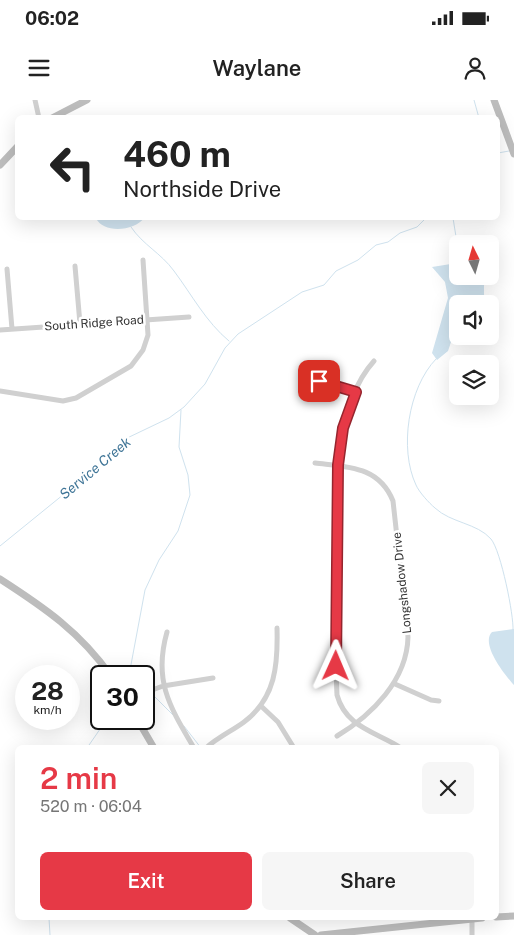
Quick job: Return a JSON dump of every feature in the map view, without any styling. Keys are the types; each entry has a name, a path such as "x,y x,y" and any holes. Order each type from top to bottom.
{"street":[{"path":"34,100 38,115"},
{"path":"58,115 87,100"},
{"path":"494,100 500,115"},
{"path":"500,116 514,154"},
{"path":"0,165 15,149"},
{"path":"0,391 51,400 76,398 125,371 136,360 147,339 148,320 143,260"},
{"path":"75,266 80,324"},
{"path":"7,269 12,329"},
{"name":"South Ridge Road","path":"0,330 189,317"},
{"path":"374,362 366,370 343,428 338,465 337,695 345,712 355,723 396,745"},
{"path":"319,381 356,392"},
{"name":"Longshadow Drive","path":"315,463 338,465 366,471 381,480 388,490 392,502 408,637 408,649 395,684 355,723 336,736"},
{"path":"0,579 63,621 103,665"},
{"path":"210,745 245,721 261,706 275,674 277,628"},
{"path":"167,632 161,660 163,686 169,705 192,745"},
{"path":"155,689 213,678"},
{"path":"395,684 431,700 439,701"},
{"path":"261,706 278,722 292,745"},
{"path":"143,730 152,745"},
{"path":"499,916 514,916"},
{"path":"293,920 315,935"},
{"path":"322,935 441,920"},
{"path":"472,920 472,935"}],"water":[{"path":"98,220 142,220 134,226 119,229 105,227"},
{"path":"449,264 449,285 484,285 484,295 449,295 450,345 448,351 437,360 432,353 448,298 445,282 432,267"},
{"path":"514,629 514,685 495,659 489,644 489,637 492,632"}],"waterway":[{"path":"474,100 478,115"},
{"name":"Service Creek","path":"500,153 509,151"},
{"name":"Service Creek","path":"0,546 85,477 123,440 169,418 184,407 205,384 225,348 238,334 302,292 324,285 336,271 358,260 376,245 388,242 400,233 417,227 424,220"},
{"path":"453,220 456,235"},
{"path":"131,227 169,265 206,317 229,341"},
{"path":"436,359 426,371 419,386 409,419 407,437 411,470 419,491 435,508 441,513 479,530 491,539 499,556 506,584 513,630"},
{"path":"131,665 145,590 159,560 178,531 190,495 188,475 179,447 181,410"},
{"path":"155,697 173,715"},
{"path":"184,726 199,745"},
{"path":"89,745 99,730"},
{"path":"49,920 50,935"}],"route":[{"path":"319,381 350,388 356,392 343,428 338,465 336,666"}]}
